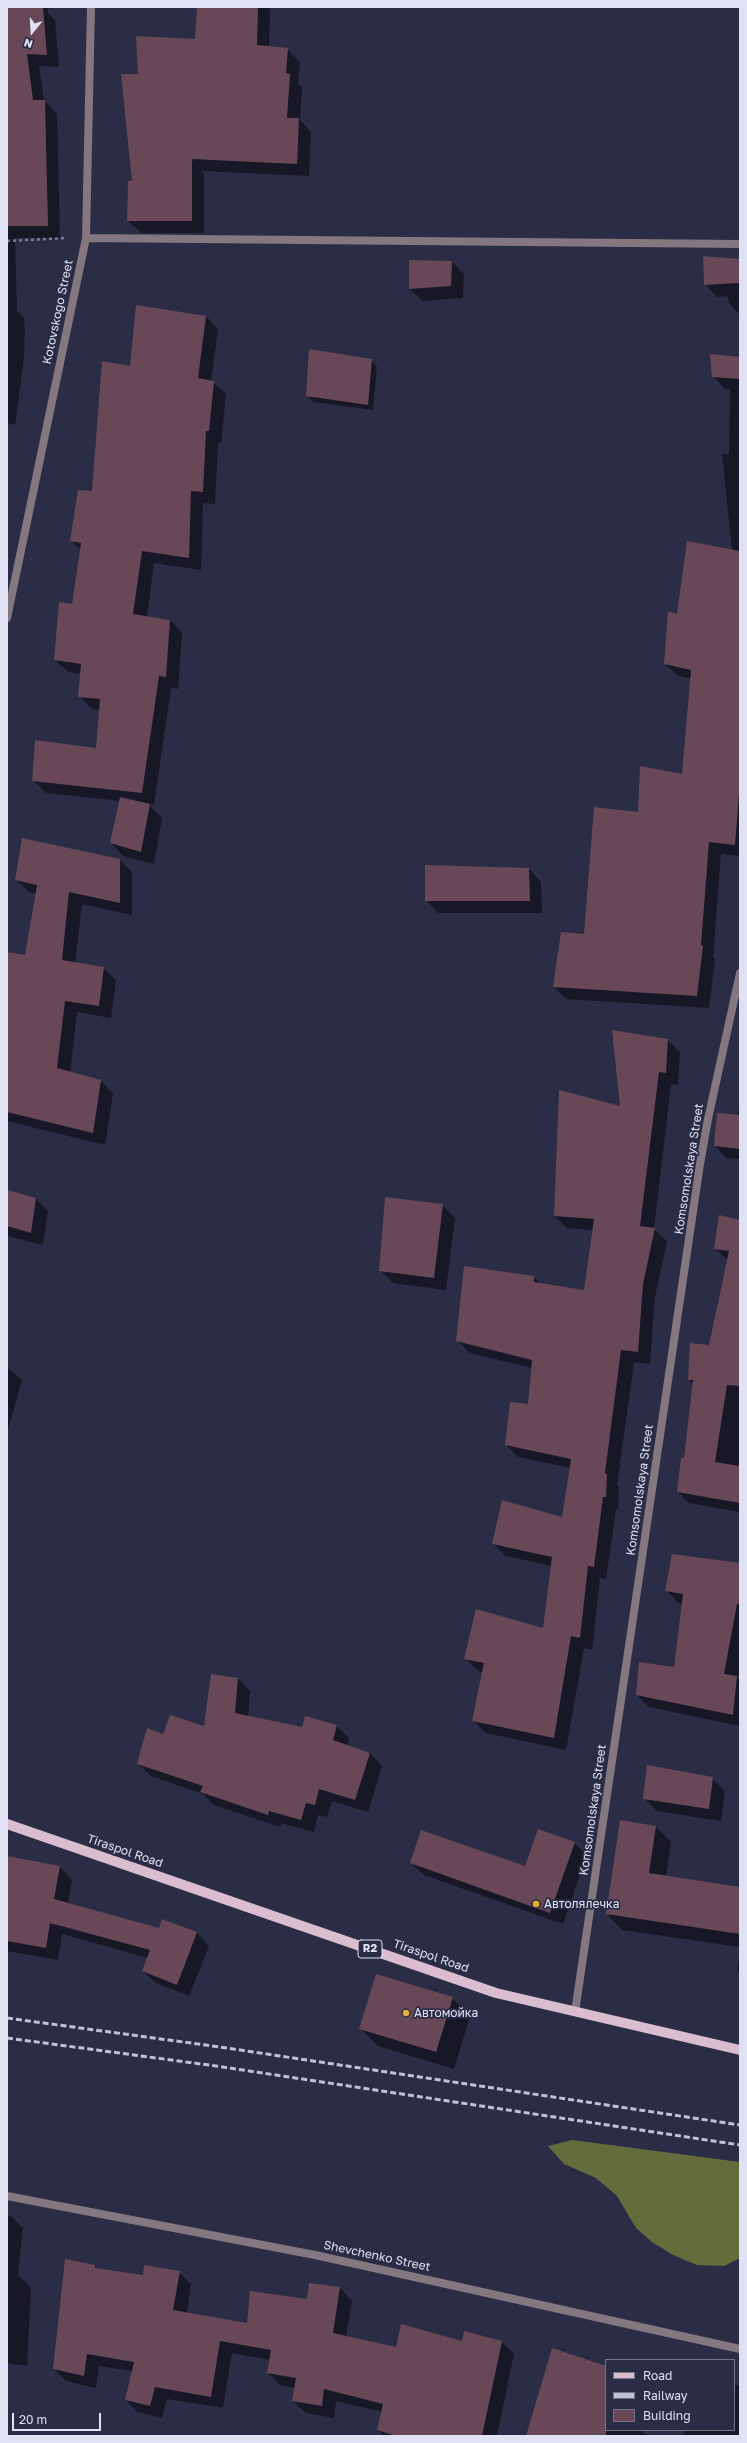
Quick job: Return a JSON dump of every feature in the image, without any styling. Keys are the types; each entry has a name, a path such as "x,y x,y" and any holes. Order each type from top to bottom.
{"main road":[{"name":"Tiraspol Road","path":"7,1824 496,1993 740,2050"}],"street":[{"name":"Kotovskogo Street","path":"7,618 86,238 91,7"},
{"path":"86,238 740,244"},
{"name":"Komsomolskaya Street","path":"575,2012 702,1157 740,973"},
{"name":"Shevchenko Street","path":"7,2196 314,2255 740,2349"}],"path":[{"path":"7,241 86,238"}],"green space":[{"path":"572,2140 740,2162 740,2258 724,2266 697,2265 673,2255 652,2242 636,2228 617,2196 596,2178 564,2164 548,2146"}],"building":[{"path":"7,7 43,7 47,55 27,54 33,100 45,100 48,226 7,226"},
{"path":"197,7 258,7 257,45 288,48 286,73 290,74 287,118 299,118 297,164 192,159 192,221 127,221 128,181 132,181 121,74 138,74 136,36 195,39"},
{"path":"703,256 740,259 740,283 704,285"},
{"path":"409,260 452,261 451,286 409,289"},
{"path":"136,305 206,316 198,378 214,381 209,431 206,431 203,492 191,491 189,558 142,551 133,614 170,620 166,677 159,676 142,793 32,781 35,740 96,748 100,699 78,697 81,664 54,660 59,602 72,604 81,543 70,541 78,490 92,491 102,361 130,366"},
{"path":"309,349 372,359 368,405 306,396"},
{"path":"710,354 740,357 740,379 712,377"},
{"path":"687,541 740,551 740,781 735,845 709,842 701,945 703,946 697,996 553,987 561,932 584,934 594,807 638,812 640,766 682,774 691,670 664,664 668,611 677,614"},
{"path":"120,797 150,804 141,852 110,843"},
{"path":"22,838 120,859 120,903 69,892 62,960 104,967 99,1006 65,1001 57,1068 101,1080 93,1133 7,1112 7,952 25,955 37,885 15,880"},
{"path":"425,865 529,868 530,901 425,901"},
{"path":"612,1030 668,1039 666,1073 659,1072 640,1226 655,1228 643,1284 638,1352 621,1350 605,1473 607,1474 606,1497 603,1497 594,1567 588,1566 580,1638 571,1636 554,1738 472,1721 484,1663 464,1659 476,1609 543,1628 552,1557 492,1544 502,1500 562,1517 571,1459 505,1445 510,1402 528,1404 532,1360 456,1341 464,1266 534,1276 534,1282 584,1290 594,1219 554,1216 559,1090 620,1106"},
{"path":"717,1113 740,1115 740,1149 714,1146"},
{"path":"7,1190 36,1198 31,1233 7,1226"},
{"path":"385,1197 443,1204 434,1278 379,1271"},
{"path":"719,1215 740,1220 740,1386 727,1385 715,1462 740,1466 740,1503 677,1492 681,1458 684,1458 693,1380 688,1380 690,1343 709,1345 729,1251 714,1249"},
{"path":"672,1554 740,1563 740,1604 737,1604 724,1674 737,1676 733,1715 636,1695 639,1662 674,1667 683,1594 665,1591"},
{"path":"211,1674 238,1678 235,1713 302,1727 305,1716 337,1725 333,1740 370,1753 355,1800 319,1789 315,1805 306,1803 301,1820 269,1811 268,1815 200,1792 203,1786 137,1764 147,1728 163,1734 170,1715 204,1726"},
{"path":"647,1765 713,1777 709,1809 643,1799"},
{"path":"620,1820 656,1826 649,1873 740,1887 740,1934 606,1914"},
{"path":"538,1829 575,1842 550,1913 410,1863 421,1830 525,1866"},
{"path":"7,1856 60,1866 54,1899 159,1928 162,1919 197,1932 177,1985 142,1971 150,1950 50,1923 46,1948 7,1941"},
{"name":"Автомойка","path":"376,1974 453,1997 436,2052 359,2029"},
{"path":"65,2259 95,2265 95,2268 143,2275 144,2265 180,2271 173,2310 247,2323 250,2291 307,2299 309,2283 340,2287 333,2333 396,2347 401,2324 462,2341 464,2331 502,2341 482,2436 396,2436 377,2430 383,2404 324,2389 322,2406 292,2401 296,2378 267,2373 271,2350 220,2341 211,2397 155,2387 150,2406 125,2400 134,2362 87,2354 84,2376 53,2369"},
{"path":"552,2348 605,2366 606,2436 526,2436"}],"railway":[{"path":"7,2018 220,2047 740,2125"},
{"path":"7,2038 216,2066 740,2145"}],"place":[{"name":"Автолялечка","path":"536,1904"},
{"name":"Автомойка","path":"406,2013"}]}
